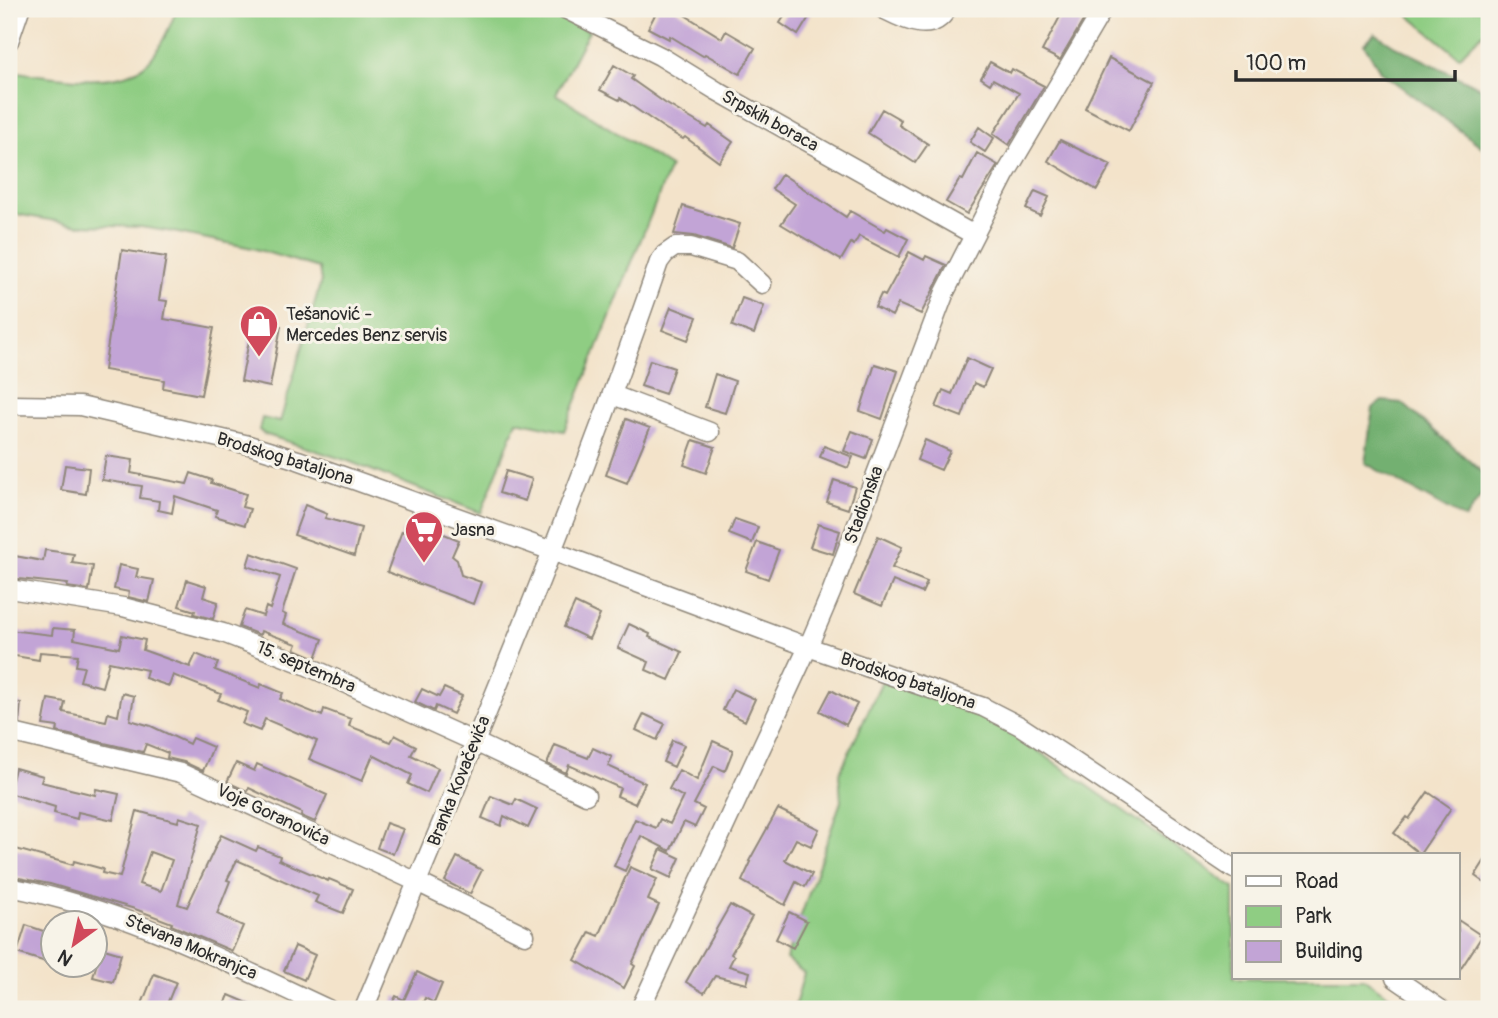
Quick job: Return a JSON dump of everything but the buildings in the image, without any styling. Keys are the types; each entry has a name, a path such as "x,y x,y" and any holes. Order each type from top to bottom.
{"street":[{"path":"9,41 20,9"},
{"name":"Srpskih boraca","path":"565,9 660,56 717,91 974,235"},
{"path":"883,9 916,24 930,23 947,9"},
{"name":"Stadionska","path":"640,1009 831,593 945,292 1005,175 1103,9"},
{"path":"552,551 613,395 659,262 665,254 675,247 703,250 737,261 762,284"},
{"path":"613,395 710,432"},
{"name":"Brodskog bataljona","path":"9,405 80,407 248,445 371,485 808,647 983,707 1020,726 1232,868"},
{"name":"Branka Kovačevića","path":"364,1009 552,551"},
{"name":"15. septembra","path":"9,589 123,607 223,633 303,664 586,795"},
{"name":"Voje Goranovića","path":"9,732 181,772 524,935"},
{"name":"Stevana Mokranjca","path":"9,887 49,895 133,921 328,1009"},
{"path":"1396,979 1440,1009"}],"green space":[{"path":"177,9 541,9 589,31 556,94 670,167 564,431 517,421 481,513 348,461 264,434 259,430 262,418 280,422 321,281 319,268 252,248 173,232 141,227 79,225 9,213 9,71 62,78 119,77 148,62"},
{"path":"1401,9 1489,9 1489,27 1459,57"},
{"path":"1375,33 1395,46 1489,92 1489,152 1380,71 1364,44"},
{"path":"1382,401 1402,403 1489,478 1489,485 1465,519 1365,463 1373,408"},
{"path":"882,681 946,702 1001,725 1232,887 1232,979 1364,979 1408,1009 794,1009 804,973 786,959 841,801 839,774"}],"place":[{"name":"Tešanović - Mercedes Benz servis","path":"259,358"},
{"name":"Jasna","path":"424,564"}]}
